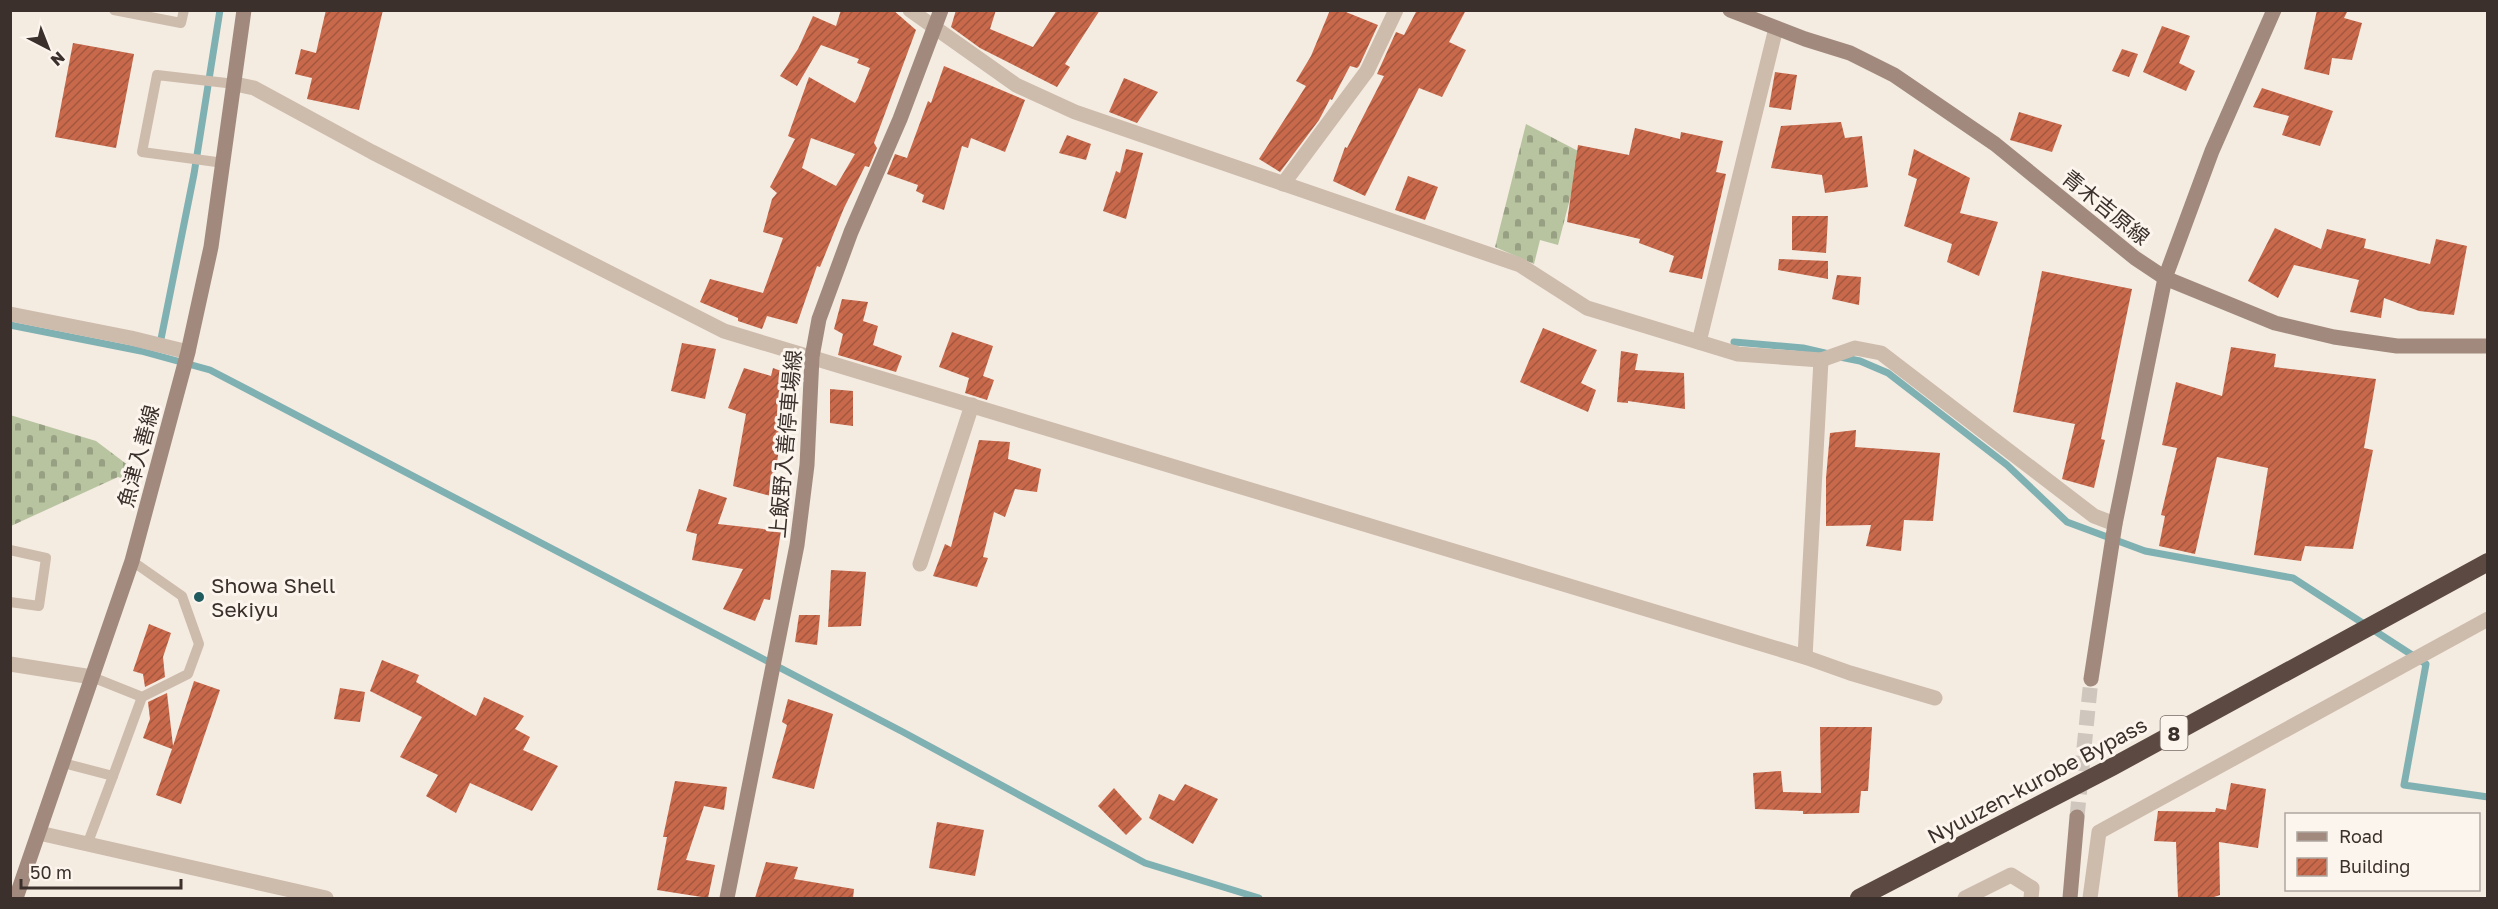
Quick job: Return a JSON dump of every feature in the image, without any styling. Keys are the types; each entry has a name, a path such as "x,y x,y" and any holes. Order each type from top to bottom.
{"highway":[{"name":"Nyuuzen-kurobe Bypass","path":"1858,898 2112,767 2487,562"}],"main road":[{"name":"魚津入善線","path":"16,898 132,561 188,352 211,247 244,10"},
{"name":"上飯野入善停車場線","path":"727,898 797,545 807,465 812,357 819,319 833,279 900,119 940,10"},
{"name":"青木吉原線","path":"1730,10 1850,53 1894,75 1995,144 2135,258 2165,278 2275,323 2334,338 2397,346 2487,346"},
{"path":"2091,679 2115,524 2165,278 2212,151 2274,10"},
{"path":"2070,898 2077,818"}],"street":[{"path":"910,10 1016,86 1075,112 1521,265 1587,308 1738,354 1821,360 1855,348 1881,353 2094,516 2115,524"},
{"path":"1283,184 1367,71 1396,10"},
{"path":"1699,342 1776,28"},
{"path":"235,84 254,88 436,184 724,330 1935,698"},
{"path":"10,314 188,352"},
{"path":"1805,657 1821,360"},
{"path":"920,564 972,405"},
{"path":"2091,898 2099,832 2487,619"},
{"path":"10,664 92,677"},
{"path":"39,833 326,898"},
{"path":"1965,898 2011,875 2032,888 2031,898"}],"lane":[{"path":"114,10 181,23 184,10"},
{"path":"224,163 142,152 157,75 235,84"},
{"path":"10,550 46,558 39,606 10,602"},
{"path":"87,844 142,697 188,674 199,644 182,596 132,561"},
{"path":"92,677 142,697"},
{"path":"63,763 113,776"}],"green space":[{"path":"1526,124 1582,153 1558,245 1540,240 1534,264 1495,247"},
{"path":"10,415 96,441 133,469 131,481 118,477 11,526"}],"building":[{"path":"326,10 383,10 359,110 307,99 312,78 295,74 301,49 316,53"},
{"path":"841,10 893,10 916,30 874,143 877,148 869,167 865,166 844,208 820,267 817,266 797,324 767,316 762,329 738,321 738,318 700,302 710,279 763,293 783,238 763,232 772,199 777,193 770,187 795,139 788,136 809,77 855,103 870,68 857,63 859,59 821,45 797,86 780,76 798,49 813,16 836,26","holes":["811,138 855,154 836,186 802,168"]},
{"path":"956,10 996,10 990,29 1033,47 1057,10 1100,10 1065,64 1070,67 1057,87 980,48 951,27"},
{"path":"1330,10 1341,10 1378,25 1359,66 1357,68 1350,66 1319,120 1280,172 1259,159 1306,86 1296,81 1311,56"},
{"path":"1417,10 1466,10 1449,42 1466,50 1442,97 1419,88 1365,196 1333,181 1345,147 1347,148 1384,76 1377,74 1396,32 1404,35"},
{"path":"2317,10 2348,10 2344,18 2362,23 2352,60 2332,58 2329,75 2304,69"},
{"path":"2162,26 2190,36 2179,63 2195,71 2186,91 2143,72"},
{"path":"73,43 134,54 116,148 55,137"},
{"path":"2122,49 2138,54 2129,77 2112,71"},
{"path":"944,66 1025,100 1005,152 971,138 968,148 962,146 944,210 922,202 924,195 916,191 918,185 887,174 895,154 907,158"},
{"path":"1775,72 1797,75 1791,110 1769,107"},
{"path":"1124,78 1158,92 1137,123 1109,112"},
{"path":"2262,88 2333,111 2320,146 2282,135 2289,116 2253,107"},
{"path":"2019,112 2062,125 2052,152 2010,140"},
{"path":"1841,122 1845,138 1862,136 1868,187 1825,193 1822,175 1771,168 1781,126"},
{"path":"1635,128 1680,139 1681,132 1723,141 1716,172 1726,174 1702,279 1669,272 1674,256 1639,243 1640,239 1567,222 1578,145 1629,155"},
{"path":"1067,135 1091,144 1086,160 1059,153"},
{"path":"1126,149 1143,153 1126,219 1103,211 1116,171 1120,173"},
{"path":"1914,149 1970,178 1960,213 1998,222 1979,276 1947,262 1952,244 1904,226 1917,179 1908,175"},
{"path":"1408,176 1438,187 1425,220 1395,210"},
{"path":"1792,216 1828,216 1826,253 1792,250"},
{"path":"2275,228 2321,249 2327,229 2366,239 2364,248 2430,264 2436,239 2467,246 2454,315 2419,311 2384,298 2381,318 2350,312 2359,280 2294,265 2278,298 2248,281"},
{"path":"1779,259 1828,261 1828,279 1778,270"},
{"path":"2042,271 2132,289 2101,439 2105,440 2094,488 2062,479 2075,424 2013,412"},
{"path":"1837,275 1861,277 1859,305 1832,299"},
{"path":"842,299 868,302 863,321 878,326 873,345 902,356 896,372 838,355 843,334 834,329"},
{"path":"1543,328 1597,350 1581,383 1596,390 1588,412 1520,382"},
{"path":"952,332 993,346 983,376 994,380 987,400 965,393 969,378 939,367"},
{"path":"682,343 716,349 705,399 671,391"},
{"path":"2231,347 2276,354 2274,367 2376,379 2364,448 2373,450 2353,549 2305,546 2301,561 2254,555 2268,468 2217,457 2195,554 2159,546 2165,516 2161,515 2177,448 2162,445 2176,382 2222,396"},
{"path":"1621,351 1638,354 1635,370 1684,373 1685,409 1628,401 1628,403 1617,402"},
{"path":"744,368 771,376 773,368 795,376 777,413 785,416 771,496 733,486 746,414 728,408"},
{"path":"830,389 853,391 853,426 830,423"},
{"path":"1856,430 1855,447 1940,453 1933,521 1904,520 1901,551 1866,546 1871,525 1826,526 1826,478 1830,433"},
{"path":"979,440 1010,442 1008,459 1041,469 1037,492 1015,489 1005,517 994,512 983,557 988,558 977,587 933,576 945,544 951,547"},
{"path":"699,489 727,498 718,524 781,531 770,600 764,599 755,621 723,609 743,569 692,560 697,534 686,531"},
{"path":"831,570 866,572 861,626 828,627"},
{"path":"799,615 820,615 817,645 795,642"},
{"path":"149,624 171,633 163,657 165,677 145,687 143,674 133,671"},
{"path":"382,660 419,675 416,682 476,716 484,697 524,716 515,729 530,737 523,750 558,766 532,811 470,783 456,813 426,796 438,775 400,757 422,717 370,691"},
{"path":"194,681 220,690 181,804 156,795 172,749 143,738 150,719 148,702 167,693 173,746"},
{"path":"340,688 365,692 360,722 334,719"},
{"path":"788,699 833,714 814,789 772,778 787,725 782,722"},
{"path":"1820,727 1872,727 1868,791 1861,791 1859,813 1803,814 1803,811 1755,809 1753,773 1781,771 1783,792 1821,793"},
{"path":"675,781 727,787 724,810 704,806 686,860 715,865 708,898 657,890 667,837 663,837"},
{"path":"2231,783 2266,789 2258,848 2219,842 2220,895 2211,898 2178,898 2176,842 2154,841 2158,811 2215,812 2216,808 2226,810"},
{"path":"1185,784 1218,799 1193,844 1149,818 1159,794 1174,801"},
{"path":"1114,788 1142,819 1126,835 1098,806"},
{"path":"937,822 984,830 975,876 929,868"},
{"path":"766,862 798,867 794,879 854,889 853,898 755,898"}],"waterway":[{"path":"160,344 194,174 220,10"},
{"path":"10,325 141,351 210,370 903,732 1145,863 1259,898"},
{"path":"1734,342 1803,348 1829,354"},
{"path":"1840,357 1860,361 1888,373 2007,465 2067,522 2145,551 2293,578 2426,664 2404,785 2488,797"}],"tunnel":[{"path":"2077,817 2091,679"}],"place":[{"name":"Showa Shell Sekiyu","path":"199,597"}]}
